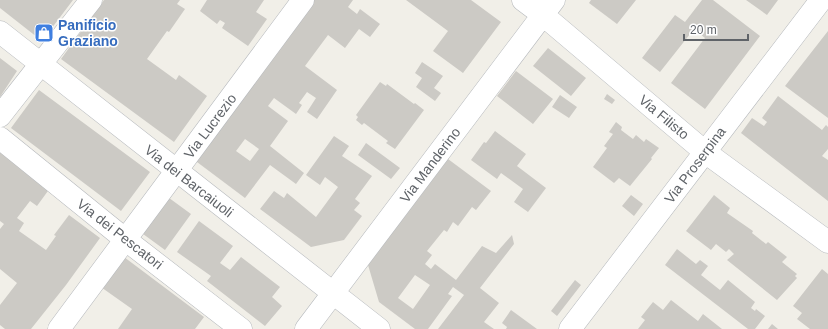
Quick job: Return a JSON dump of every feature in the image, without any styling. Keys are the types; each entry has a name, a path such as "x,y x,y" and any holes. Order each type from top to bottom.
{"street":[{"path":"0,116 42,65 91,0"},
{"name":"Via Lucrezio","path":"60,329 303,0"},
{"name":"Via Filisto","path":"523,0 549,7 705,152 828,242"},
{"name":"Via Proserpina","path":"570,329 820,0"},
{"name":"Via Manderino","path":"306,329 549,7"},
{"name":"Via dei Barcaiuoli","path":"0,32 379,329"},
{"name":"Via dei Pescatori","path":"0,138 126,240 241,329"}],"building":[{"path":"0,0 73,0 42,41 0,8"},
{"path":"104,0 180,0 177,4 185,9 147,59 176,80 179,75 207,96 174,142 61,59"},
{"path":"207,0 264,0 256,12 267,19 248,46 222,28 225,23 220,20 217,24 200,11"},
{"path":"313,0 353,0 348,7 357,14 360,9 380,24 370,37 359,29 345,48 328,35 305,66 337,90 317,119 307,112 316,98 307,92 299,103 302,105 296,114 274,98 268,106 288,121 270,146 304,173 296,184 270,165 245,198 193,159","holes":["245,139 259,149 250,161 236,151"]},
{"path":"406,0 471,0 501,22 463,73 433,51 448,31"},
{"path":"591,0 636,0 617,24 589,3"},
{"path":"702,0 713,0 760,36 705,109 671,83 705,38 694,29 660,72 642,58 675,15 685,22"},
{"path":"746,0 778,0 767,15"},
{"path":"828,31 828,118 785,86"},
{"path":"548,48 586,78 571,96 533,66"},
{"path":"0,58 17,71 0,97"},
{"path":"422,62 443,76 434,88 441,93 435,101 416,87 422,78 415,73"},
{"path":"516,71 553,99 533,124 497,96"},
{"path":"380,82 386,86 387,84 424,110 395,149 386,143 388,141 364,123 362,125 356,120 358,117 356,115"},
{"path":"39,90 150,172 121,211 11,128"},
{"path":"607,94 615,100 612,104 604,99"},
{"path":"560,95 577,107 569,118 552,107"},
{"path":"778,96 822,130 826,125 828,127 828,149 822,156 828,160 828,201 741,133 752,118 764,126 767,122 762,118"},
{"path":"616,122 622,127 621,130 633,139 636,135 644,142 646,139 659,148 630,186 619,178 614,183 593,167 607,148 604,146 613,134 609,132"},
{"path":"495,131 526,154 517,166 546,188 528,212 514,202 523,189 501,173 497,179 471,160 484,142 486,143"},
{"path":"334,136 349,146 342,156 372,176 355,199 360,203 354,210 362,216 344,240 311,247 260,209 274,191 284,198 287,193 316,217 338,187 325,177 320,185 306,175"},
{"path":"366,143 400,168 391,179 358,155"},
{"path":"0,145 53,184 37,206 30,201 17,218 24,223 19,231 46,250 56,236 54,235 69,215 100,238 66,285 31,329 5,329 0,325 0,305 17,283 0,269 0,229 4,224 0,221"},
{"path":"448,159 491,191 476,210 472,207 458,226 453,222 447,232 444,230 427,251 432,255 425,264 431,269 435,264 456,280 482,246 496,253 512,235 514,244 480,288 499,303 484,322 494,329 438,329 464,295 453,287 448,294 452,296 428,329 415,329 379,302 368,265","holes":["415,275 430,285 413,309 398,298"]},
{"path":"165,195 191,214 165,250 139,231"},
{"path":"631,195 643,204 634,216 622,206"},
{"path":"714,195 730,208 727,213 753,231 752,233 766,244 768,242 787,257 782,262 797,274 795,276 797,278 777,300 727,260 734,254 729,249 726,252 716,244 711,250 686,231"},
{"path":"199,221 233,246 220,263 230,270 241,257 280,287 272,297 282,306 265,326 207,281 211,276 177,252"},
{"path":"677,249 696,264 700,260 708,266 701,275 720,290 728,280 755,302 751,308 755,311 756,309 765,316 755,329 748,329 665,265"},
{"path":"120,254 204,317 195,329 118,329 132,309 98,285"},
{"path":"822,269 828,274 828,329 810,329 797,319 802,313 793,306"},
{"path":"575,280 581,285 557,316 551,311"},
{"path":"671,300 698,321 703,314 722,329 638,329 645,320 641,317 653,302 663,310"},
{"path":"511,310 537,329 506,329 507,327 502,323"},
{"path":"772,324 778,329 768,329"}],"place":[{"name":"Panificio Graziano","path":"44,33"}]}
